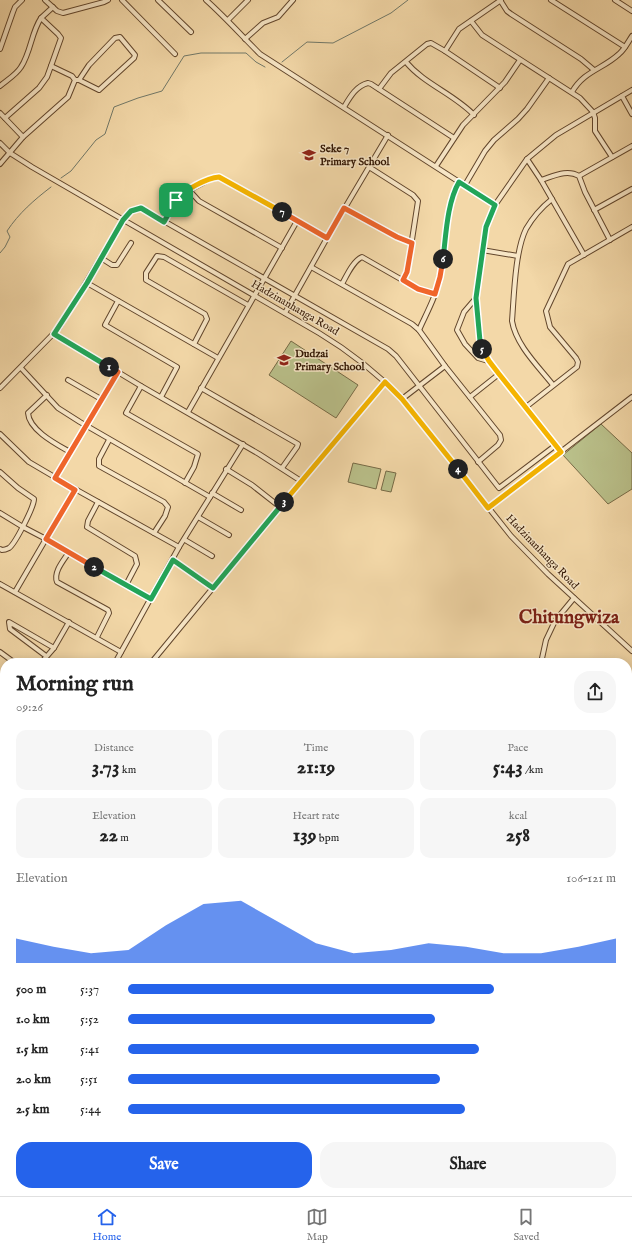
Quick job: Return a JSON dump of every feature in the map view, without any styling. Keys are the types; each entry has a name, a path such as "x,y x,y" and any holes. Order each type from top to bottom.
{"street":[{"path":"0,49 12,12 22,0"},
{"path":"46,0 57,11 63,13 108,0"},
{"path":"122,0 175,54"},
{"path":"158,0 191,32"},
{"path":"206,0 228,20 260,54 495,205"},
{"path":"228,20 248,0"},
{"path":"245,39 263,23 278,17 293,0"},
{"path":"445,51 460,29 500,0 507,11 511,14 581,59 594,70"},
{"path":"551,0 625,47"},
{"path":"615,0 632,11"},
{"path":"0,86 22,66 41,18 53,7"},
{"path":"5,118 39,88 47,77 51,66 61,38 41,18"},
{"path":"471,21 482,35 580,98 593,112 595,118 595,131 612,158"},
{"path":"572,92 577,82 619,54 632,36"},
{"path":"0,164 23,137 68,97 77,80 115,38 120,37 135,55 134,58 99,90 77,80 51,66"},
{"path":"379,89 391,73 429,44 433,44 445,51 500,88"},
{"path":"436,166 463,125 500,88 520,60"},
{"path":"406,62 418,74 461,103 474,115"},
{"path":"465,185 485,151 494,140 528,109 549,78"},
{"path":"344,107 351,95 364,84 368,83 454,138"},
{"path":"561,452 489,361 480,341 476,298 486,227 495,205 527,159 556,135 632,90"},
{"path":"622,96 632,114"},
{"path":"0,113 23,137"},
{"path":"285,313 344,208 388,135"},
{"name":"Hadzinanhanga Road","path":"0,143 10,153 336,343 385,382 402,399 511,536 574,598 632,651"},
{"path":"579,176 632,146"},
{"path":"527,159 541,180 584,255"},
{"path":"369,167 417,198 418,204 412,243 407,272 403,280"},
{"path":"541,180 567,173 572,173 579,176 585,192 610,240"},
{"path":"164,222 180,195 210,179 219,177 327,238"},
{"path":"419,330 435,294 440,277 453,191 459,182"},
{"path":"189,190 199,201 282,248"},
{"path":"594,210 632,190"},
{"path":"552,199 542,207 526,230 518,256 512,321 514,331 523,347 553,385"},
{"path":"0,388 54,334 87,283 123,220 131,211 141,208 388,349 396,356 499,488 556,445"},
{"path":"344,208 397,237 412,243"},
{"path":"188,412 297,221"},
{"path":"526,407 577,367 578,362 576,358 550,327 546,311 568,264 632,227"},
{"path":"101,258 112,265 117,265 132,243"},
{"path":"482,250 518,256"},
{"path":"194,344 207,319 205,314 146,280 146,273 157,256 164,257 248,305"},
{"path":"342,284 355,262 362,256 418,289 435,294"},
{"path":"311,267 412,324 419,330 444,366 500,435 501,440 498,445 478,462"},
{"path":"87,283 218,358"},
{"path":"476,298 464,312 457,330 465,344 478,358 489,361"},
{"path":"118,301 105,325 177,367 161,396"},
{"path":"54,334 243,444 301,481"},
{"path":"402,399 444,366"},
{"path":"21,368 58,408 185,484 241,510"},
{"path":"55,478 118,372"},
{"path":"470,397 499,374"},
{"path":"68,380 101,399"},
{"path":"155,658 385,382"},
{"path":"141,386 126,413 198,454 194,467 185,484"},
{"path":"201,388 298,444 282,468"},
{"path":"47,396 28,412 28,418 47,439 70,452"},
{"path":"488,508 632,397"},
{"path":"1,436 29,462 75,490 179,547"},
{"path":"110,440 99,459 99,466 164,502 168,507 165,516 154,533"},
{"path":"118,658 179,547 185,540 226,469 243,444"},
{"path":"226,469 252,485 280,507"},
{"path":"0,472 18,488 34,499 34,504 10,548 0,549"},
{"path":"15,592 75,490"},
{"path":"98,502 88,521 87,527 135,556 137,564 126,586"},
{"path":"0,513 22,527 46,539 151,599"},
{"path":"198,517 229,535"},
{"path":"185,540 212,556"},
{"path":"69,552 56,573 55,579 56,582 108,610 109,613 97,637"},
{"path":"173,560 213,588"},
{"path":"0,584 97,637 121,652"},
{"path":"542,658 546,640 555,622 574,598"},
{"path":"54,648 9,622 10,629 46,656 54,648 69,622"},
{"path":"0,652 8,658"}],"green space":[{"path":"291,341 358,385 336,418 269,375"},
{"path":"601,424 632,453 632,489 608,504 563,455"},
{"path":"353,463 381,469 376,489 348,482"},
{"path":"386,471 396,473 391,492 381,490"}],"waterway":[{"path":"282,62 307,42 333,43 391,13 408,0"},
{"path":"61,178 71,171 96,140 105,134 114,107 162,91 184,56 201,53 246,53 256,62 265,67"},
{"path":"0,253 10,237 7,231 12,224 27,207 51,187"}],"place":[{"name":"Seke 7 Primary School","path":"309,155"},
{"name":"Dudzai Primary School","path":"284,360"}],"district":[{"name":"Chitungwiza","path":"569,618"}],"route":[{"path":"219,177 225,179 327,238 344,208 397,237 412,243 407,272 403,280 418,289 435,294 440,277 453,191 459,182 465,185 495,205 486,227 476,298 480,341 489,361 561,452 488,508 402,399 385,382 213,588 173,560 151,599 46,539 75,490 55,478 118,372 54,334 87,283 123,220 131,211 141,208 164,222 176,200 180,195 189,190 210,179 219,177"}]}
